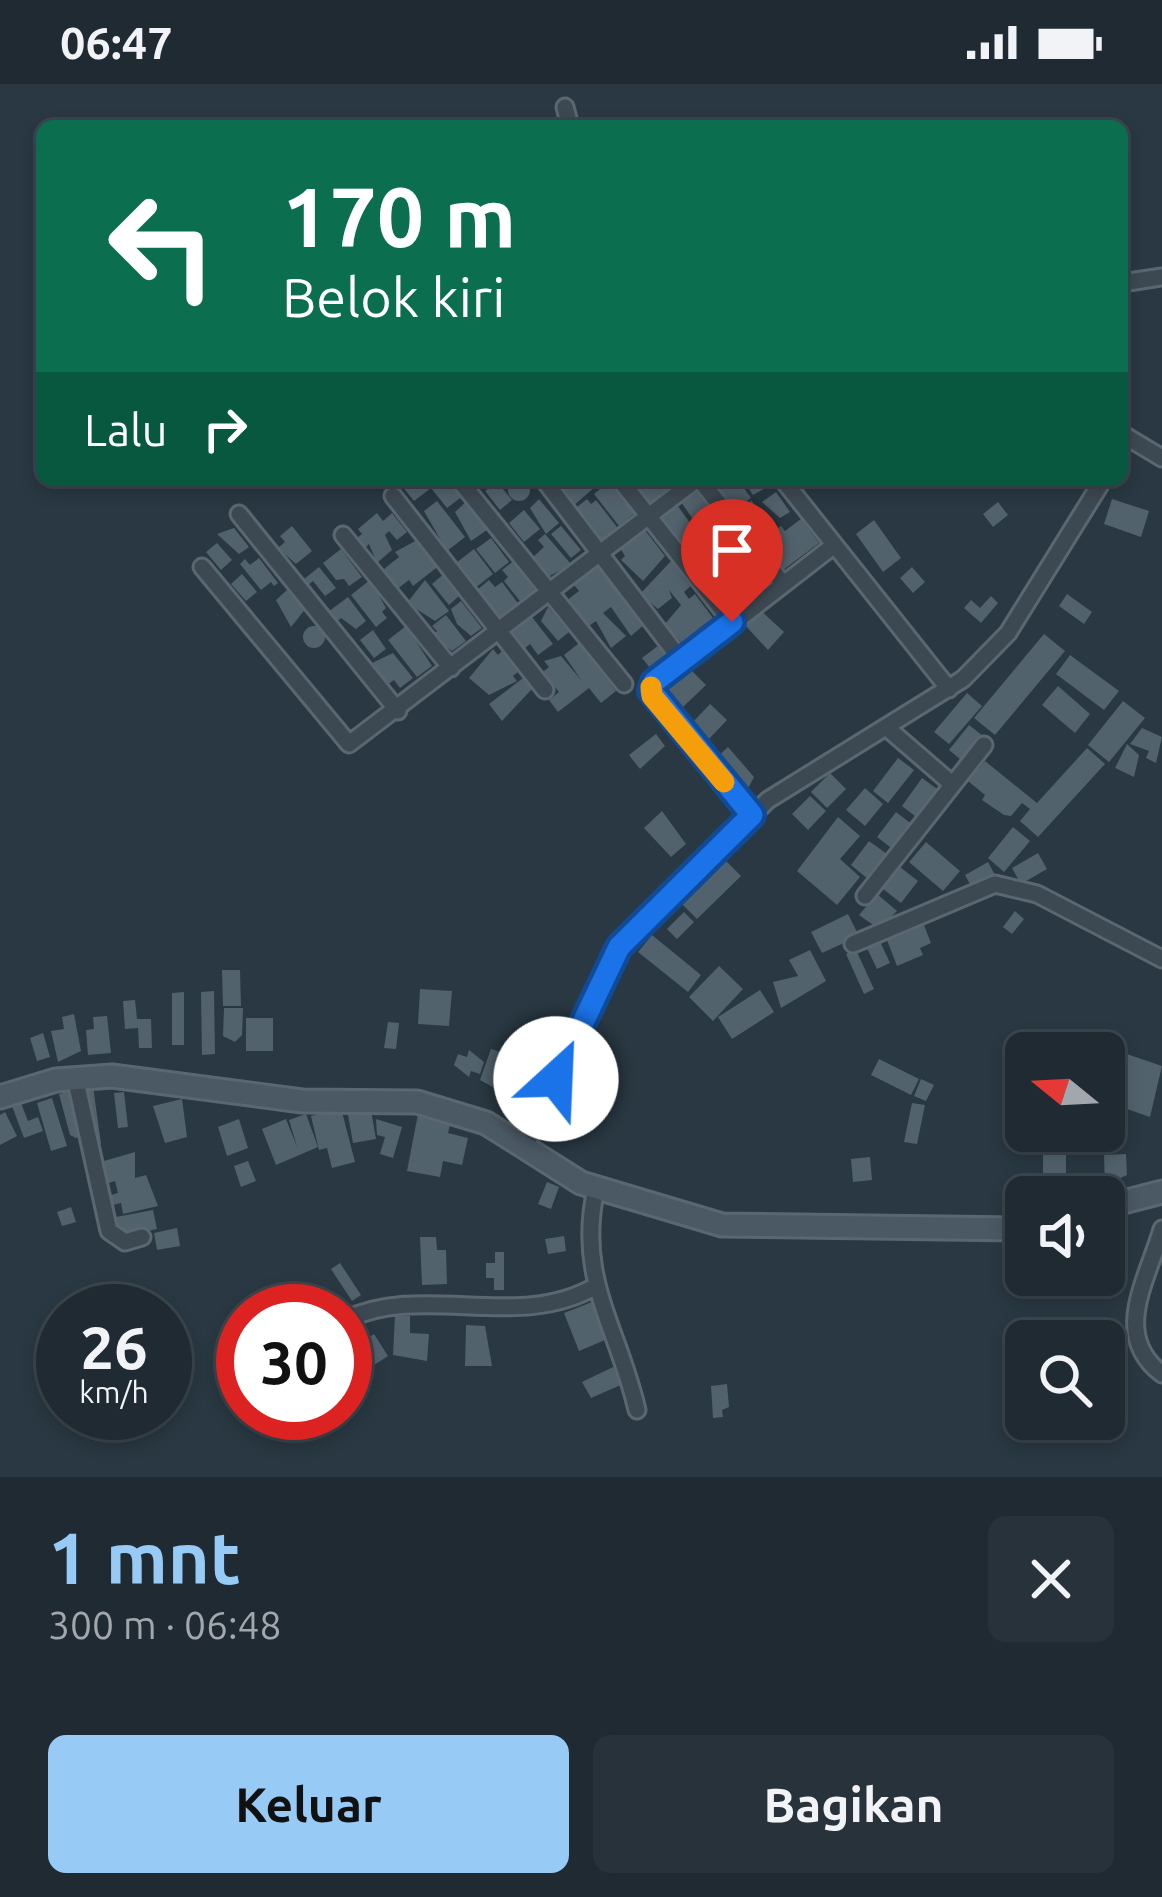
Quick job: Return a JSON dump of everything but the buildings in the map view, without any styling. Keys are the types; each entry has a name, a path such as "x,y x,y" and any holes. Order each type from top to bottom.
{"street":[{"path":"565,107 568,120"},
{"path":"1128,282 1162,277"},
{"path":"1128,438 1162,458"},
{"path":"464,486 624,684"},
{"path":"549,486 680,660"},
{"path":"625,486 732,622"},
{"path":"202,567 341,742 356,743 689,486"},
{"path":"703,486 783,584"},
{"path":"787,486 949,689"},
{"path":"525,1146 619,947 784,789 949,689 1008,633 1099,486"},
{"path":"393,496 545,690"},
{"path":"239,514 398,711"},
{"path":"343,535 451,668"},
{"path":"752,815 652,696 652,684 833,547"},
{"path":"886,728 952,784"},
{"path":"865,896 983,745"},
{"path":"853,944 995,884 1037,894 1162,959"},
{"path":"75,1077 109,1231 125,1242 142,1238"},
{"path":"0,1097 75,1077 138,1078 302,1101 417,1102 468,1116 596,1189 739,1228 1005,1229"},
{"path":"596,1189 587,1245 637,1410"},
{"path":"1125,1202 1162,1192"},
{"path":"1162,1229 1133,1331 1138,1352 1162,1374"},
{"path":"372,1313 395,1307 550,1307 596,1286"}],"slow traffic":[{"path":"651,687 652,696 724,782"}],"route":[{"path":"556,1079 619,947 752,815 651,691 654,682 732,622"}]}
